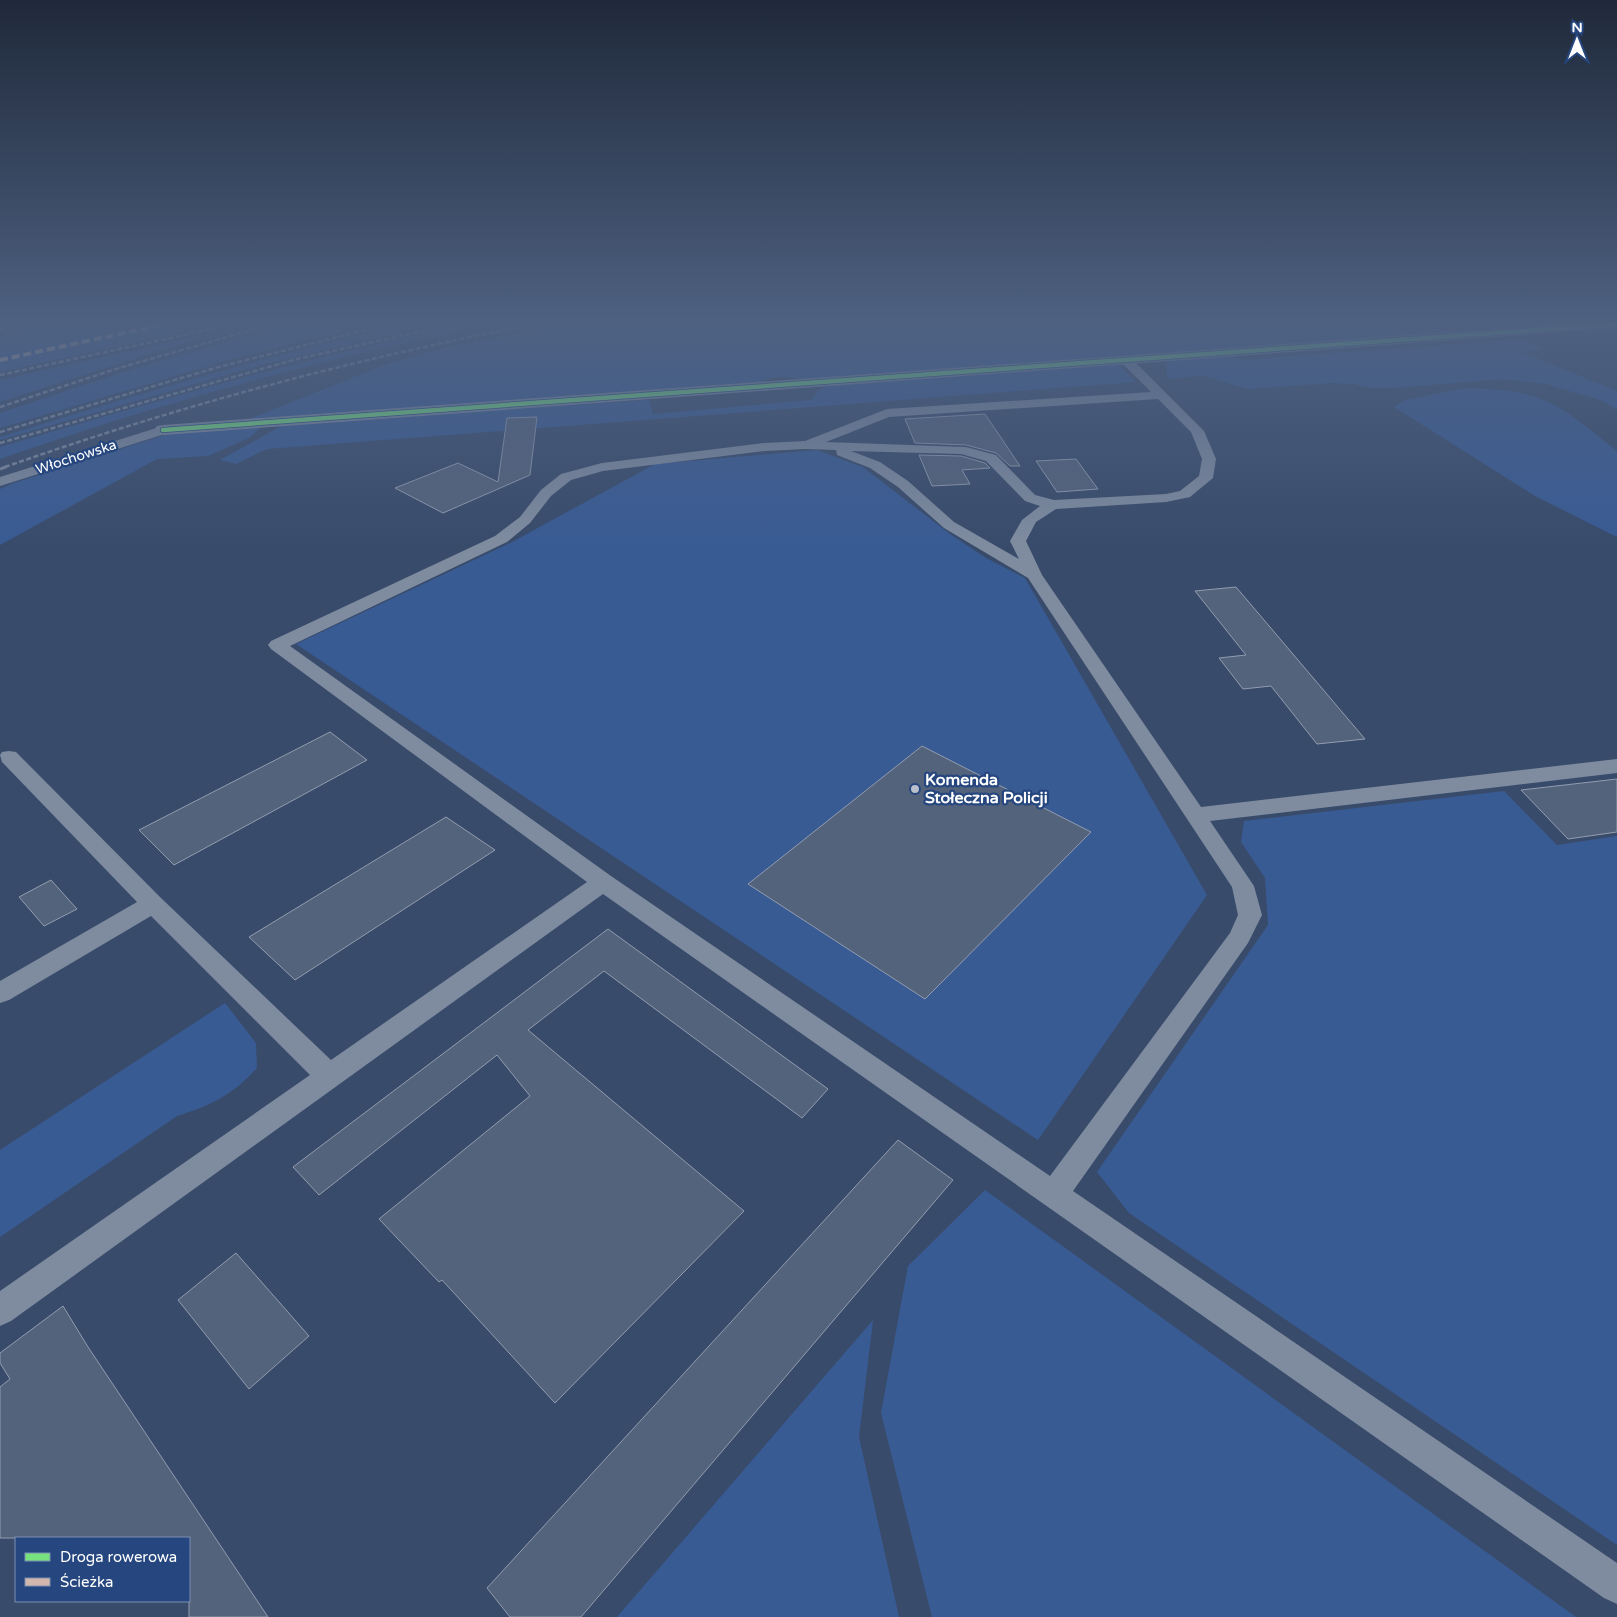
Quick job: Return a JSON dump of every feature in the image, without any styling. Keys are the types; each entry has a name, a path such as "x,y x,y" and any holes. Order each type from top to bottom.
{"street":[{"name":"Włochowska","path":"163,430 652,394"}],"lane":[{"path":"805,445 857,423 887,413 1159,395 1197,431 1209,459 1206,478 1185,494 1166,498 1052,505 1030,498 990,458 961,450 805,445 764,447 602,467 566,477 546,493 525,520 501,539 277,645 603,882 1617,1586"},
{"name":"Włochowska","path":"0,482 163,430"},
{"path":"831,447 875,465 903,484 949,525 1034,575"},
{"path":"1052,505 1034,515 1024,524 1018,541 1034,575 1243,886 1250,915 1240,937 1054,1194"},
{"path":"9,757 153,904 329,1076"},
{"path":"1197,815 1617,766"},
{"path":"0,1310 603,882"},
{"path":"0,993 153,904"}],"shaded area":[{"path":"0,394 23,394 0,402"},
{"path":"56,394 113,394 0,428 0,413"},
{"path":"142,394 159,394 0,440 0,437"},
{"path":"181,394 202,394 0,459 0,447"},
{"path":"311,394 594,394 244,421"},
{"path":"816,394 974,394 267,449 236,464 220,460 285,424 649,400 653,414 811,400"},
{"path":"1432,394 1526,394 1545,400 1578,420 1617,451 1617,537 1535,496 1394,407 1405,400"},
{"path":"1581,394 1617,394 1617,410 1603,401"},
{"path":"263,426 249,438 208,456 157,459 0,545 0,489 168,434"},
{"path":"817,450 863,467 950,534 986,558 1025,578 1207,895 1038,1140 296,644 512,542 655,464"},
{"path":"1504,791 1557,845 1617,836 1617,1545 1129,1213 1097,1172 1268,925 1265,878 1241,842 1244,821"},
{"path":"225,1003 256,1043 257,1068 231,1092 201,1108 177,1116 0,1237 0,1150"},
{"path":"985,1190 1576,1617 932,1617 881,1413 908,1266"},
{"path":"873,1320 859,1437 899,1617 617,1617"}],"building":[{"path":"985,414 1020,466 1010,466 996,453 966,445 915,443 905,419"},
{"path":"537,417 530,475 443,513 395,488 458,463 498,482 507,418"},
{"path":"919,455 961,456 985,463 990,468 962,470 970,484 932,486"},
{"path":"1076,459 1098,489 1057,492 1036,461"},
{"path":"1236,587 1365,739 1317,744 1271,686 1243,689 1219,658 1246,655 1195,591"},
{"path":"330,732 367,760 174,865 139,830"},
{"path":"922,746 1091,832 925,999 748,884"},
{"path":"1617,779 1617,832 1568,839 1521,790"},
{"path":"446,817 495,850 295,980 249,937"},
{"path":"51,880 77,909 44,926 19,897"},
{"path":"608,929 828,1089 802,1118 604,971 528,1030 744,1211 555,1403 442,1280 439,1282 379,1219 530,1096 497,1055 319,1195 293,1167"},
{"path":"898,1140 953,1180 581,1617 510,1617 487,1588"},
{"path":"236,1253 309,1336 249,1389 178,1300"},
{"path":"63,1306 88,1347 268,1617 189,1617 190,1537 0,1538 0,1387 10,1379 0,1363 0,1353"}],"railway":[{"path":"0,407 38,394"},
{"path":"0,432 126,394"},
{"path":"0,443 172,394"},
{"path":"5,467 142,422 235,394"},
{"path":"0,469 8,466"}],"cycle path":[{"path":"163,430 651,394"}],"place":[{"name":"Komenda Stołeczna Policji","path":"915,789"}]}
